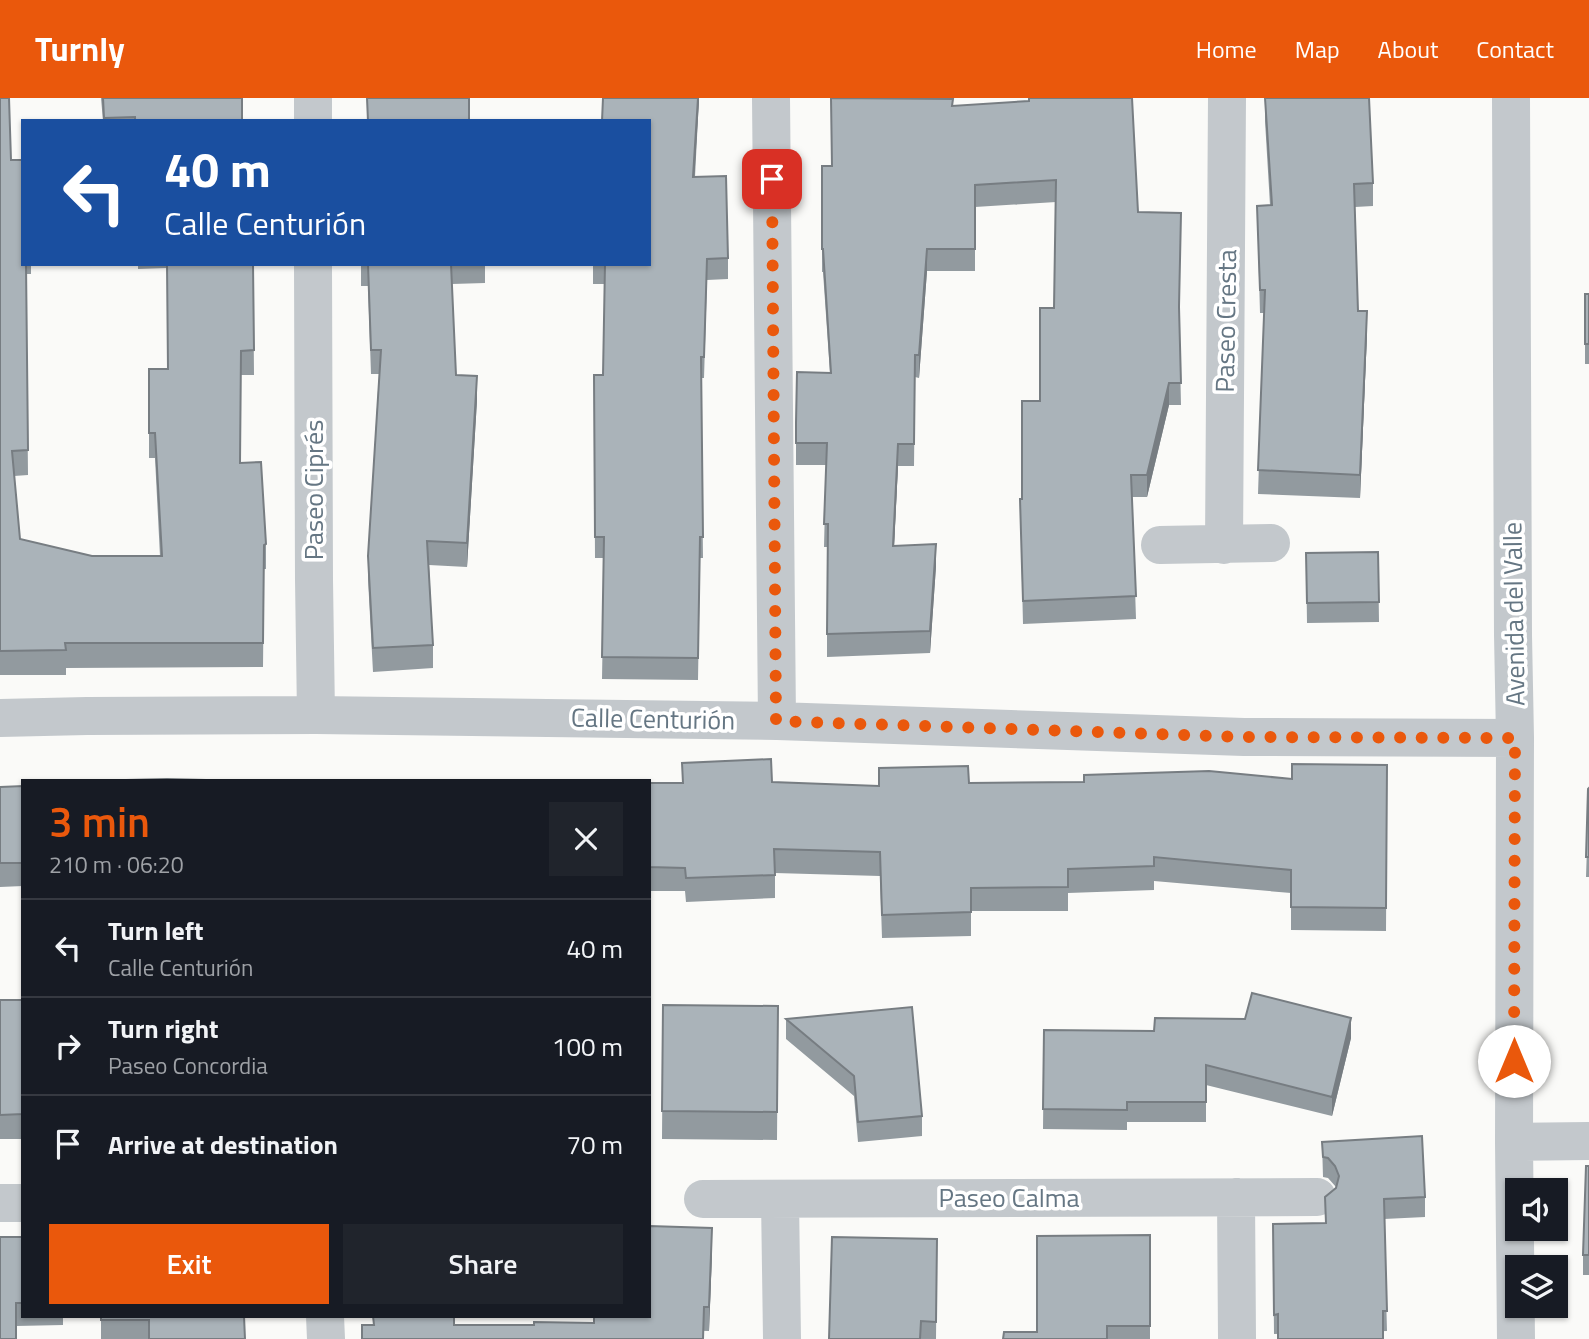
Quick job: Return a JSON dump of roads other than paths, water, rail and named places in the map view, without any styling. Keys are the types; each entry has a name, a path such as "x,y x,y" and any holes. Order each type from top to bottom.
{"street":[{"path":"313,98 313,119"},
{"path":"771,98 776,721"},
{"name":"Paseo Cresta","path":"1224,545 1227,98"},
{"name":"Avenida del Valle","path":"1511,98 1516,1339"},
{"name":"Paseo Ciprés","path":"313,266 316,715"},
{"path":"1160,545 1271,543"},
{"name":"Calle Centurión","path":"0,718 316,715 776,721 1244,737 1515,738"},
{"path":"1514,1142 1589,1141"},
{"path":"1236,1197 1237,1339"},
{"name":"Paseo Calma","path":"703,1199 1317,1197"},
{"path":"780,1199 782,1339"},
{"path":"0,1203 21,1203"},
{"path":"326,1318 326,1339"}]}
